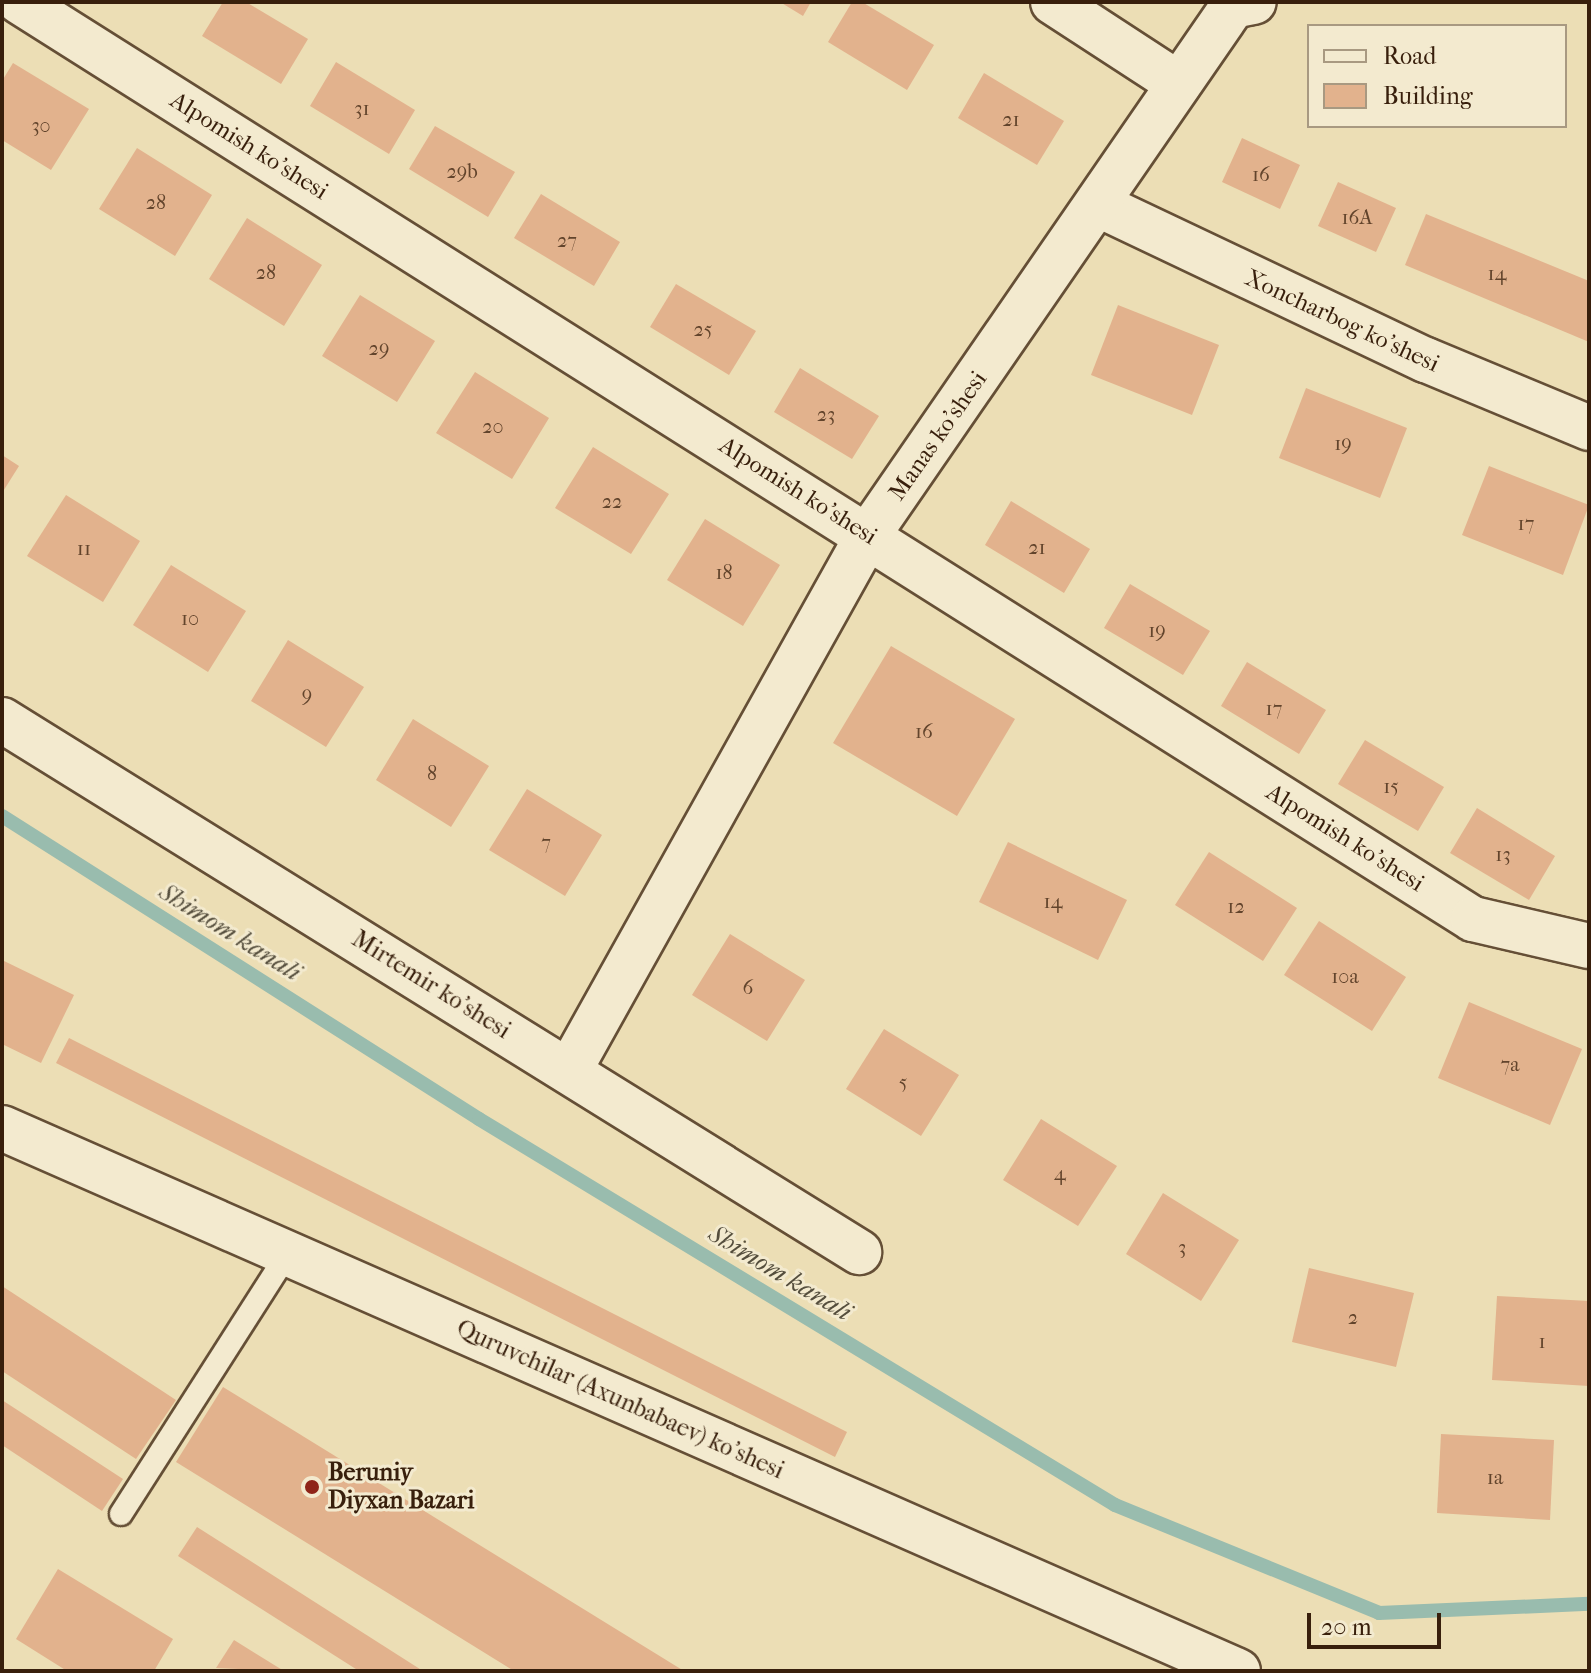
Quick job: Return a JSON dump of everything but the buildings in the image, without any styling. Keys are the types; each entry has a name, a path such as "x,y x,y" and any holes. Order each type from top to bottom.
{"street":[{"name":"Alpomish ko'shesi","path":"20,2 1473,919 1589,946"},
{"path":"1053,2 1179,84"},
{"name":"Manas ko'shesi","path":"569,1071 868,535 1099,205 1233,6 1254,2"},
{"name":"Xoncharbog ko'shesi","path":"1099,205 1426,360 1589,428"},
{"name":"Mirtemir ko'shesi","path":"2,720 859,1252"},
{"name":"Quruvchilar (Axunbabaev) ko'shesi","path":"2,1128 1186,1661 1238,1671"}],"lane":[{"path":"121,1514 287,1254"}],"waterway":[{"name":"Shimom kanali","path":"2,816 479,1119 1115,1505 1379,1613 1589,1604"}],"place":[{"name":"Beruniy Diyxan Bazari","path":"312,1487"}]}
